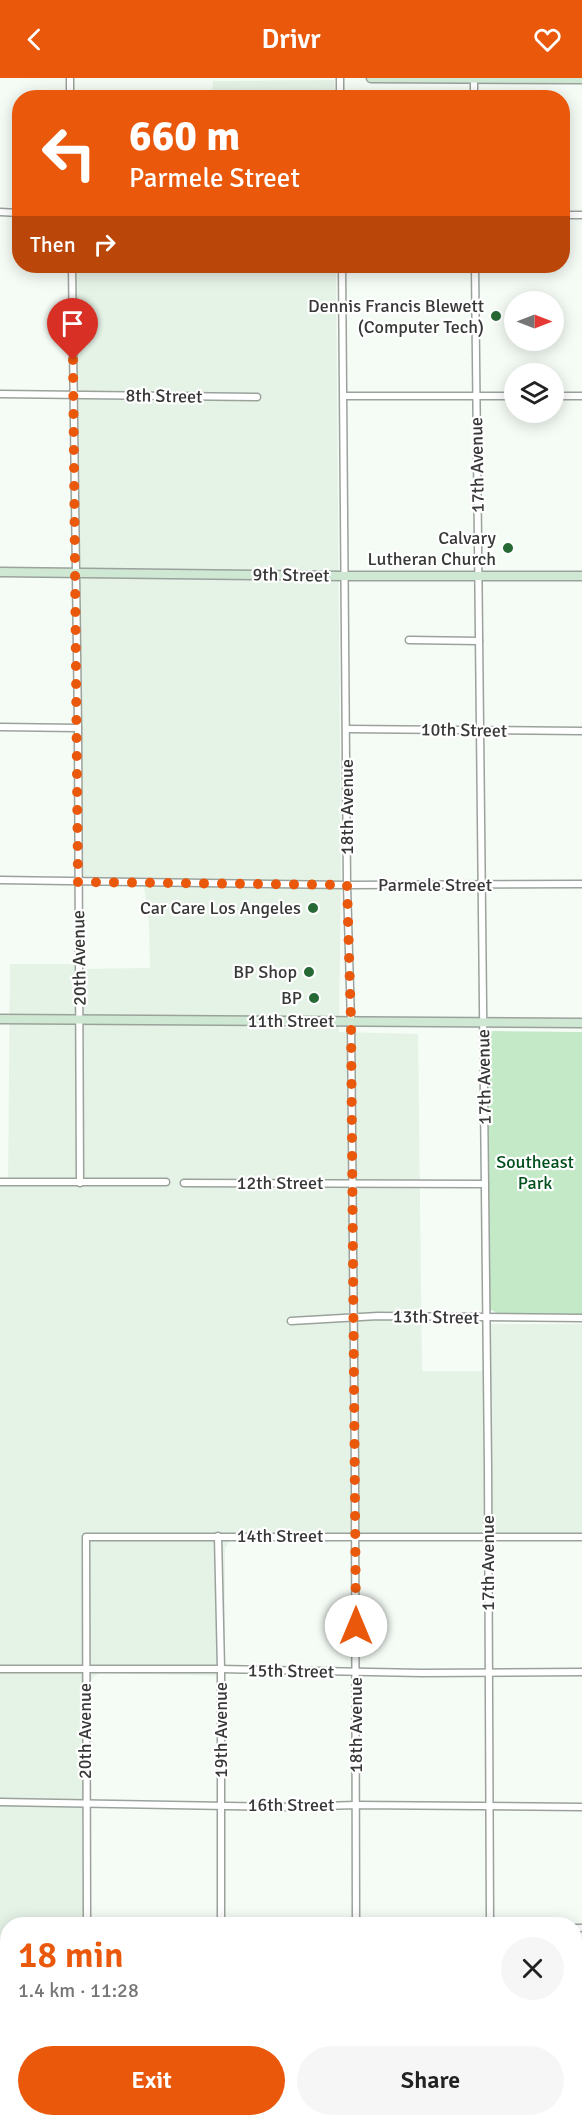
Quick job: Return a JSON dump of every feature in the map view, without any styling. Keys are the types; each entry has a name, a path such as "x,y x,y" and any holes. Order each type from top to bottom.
{"street":[{"path":"370,78 582,79"},
{"name":"20th Avenue","path":"72,273 74,572 78,728 80,1183"},
{"name":"18th Avenue","path":"342,273 347,885 351,1022 356,1917"},
{"name":"17th Avenue","path":"475,273 490,1917"},
{"name":"8th Street","path":"0,394 257,397"},
{"path":"344,396 504,396"},
{"path":"564,396 582,396"},
{"name":"9th Street","path":"0,572 582,576"},
{"path":"409,640 479,641"},
{"path":"0,727 78,728"},
{"name":"10th Street","path":"347,729 582,731"},
{"name":"Parmele Street","path":"0,880 347,885 582,884"},
{"name":"11th Street","path":"0,1019 582,1023"},
{"path":"0,1182 166,1182"},
{"name":"12th Street","path":"184,1183 485,1184"},
{"name":"13th Street","path":"291,1321 353,1317 582,1318"},
{"name":"14th Street","path":"86,1537 355,1535 582,1537"},
{"name":"19th Avenue","path":"218,1536 221,1669 221,1917"},
{"name":"20th Avenue","path":"86,1537 87,1917"},
{"name":"15th Street","path":"0,1669 582,1672"},
{"name":"16th Street","path":"0,1802 221,1804 289,1807 356,1805 582,1807"}],"shaded area":[{"path":"334,80 335,90 212,90 213,81"},
{"path":"77,273 336,273 341,867 339,1032 418,1034 422,1371 482,1371 482,1324 582,1324 582,1541 231,1539 225,1548 225,1676 100,1673 93,1677 90,1684 91,1917 0,1917 0,1185 8,1184 10,964 76,964 76,969 150,968 149,923 144,886 82,884"}],"green space":[{"name":"Southeast Park","path":"492,1031 582,1032 582,1314 498,1314 490,1309 487,1037"}],"place":[{"name":"Dennis Francis Blewett (Computer Tech)","path":"496,316"},
{"name":"Calvary Lutheran Church","path":"508,548"},
{"name":"Car Care Los Angeles","path":"313,908"},
{"name":"BP Shop","path":"309,972"},
{"name":"BP","path":"314,998"}],"route":[{"path":"73,360 78,882 347,885 351,1022 356,1626"}]}
